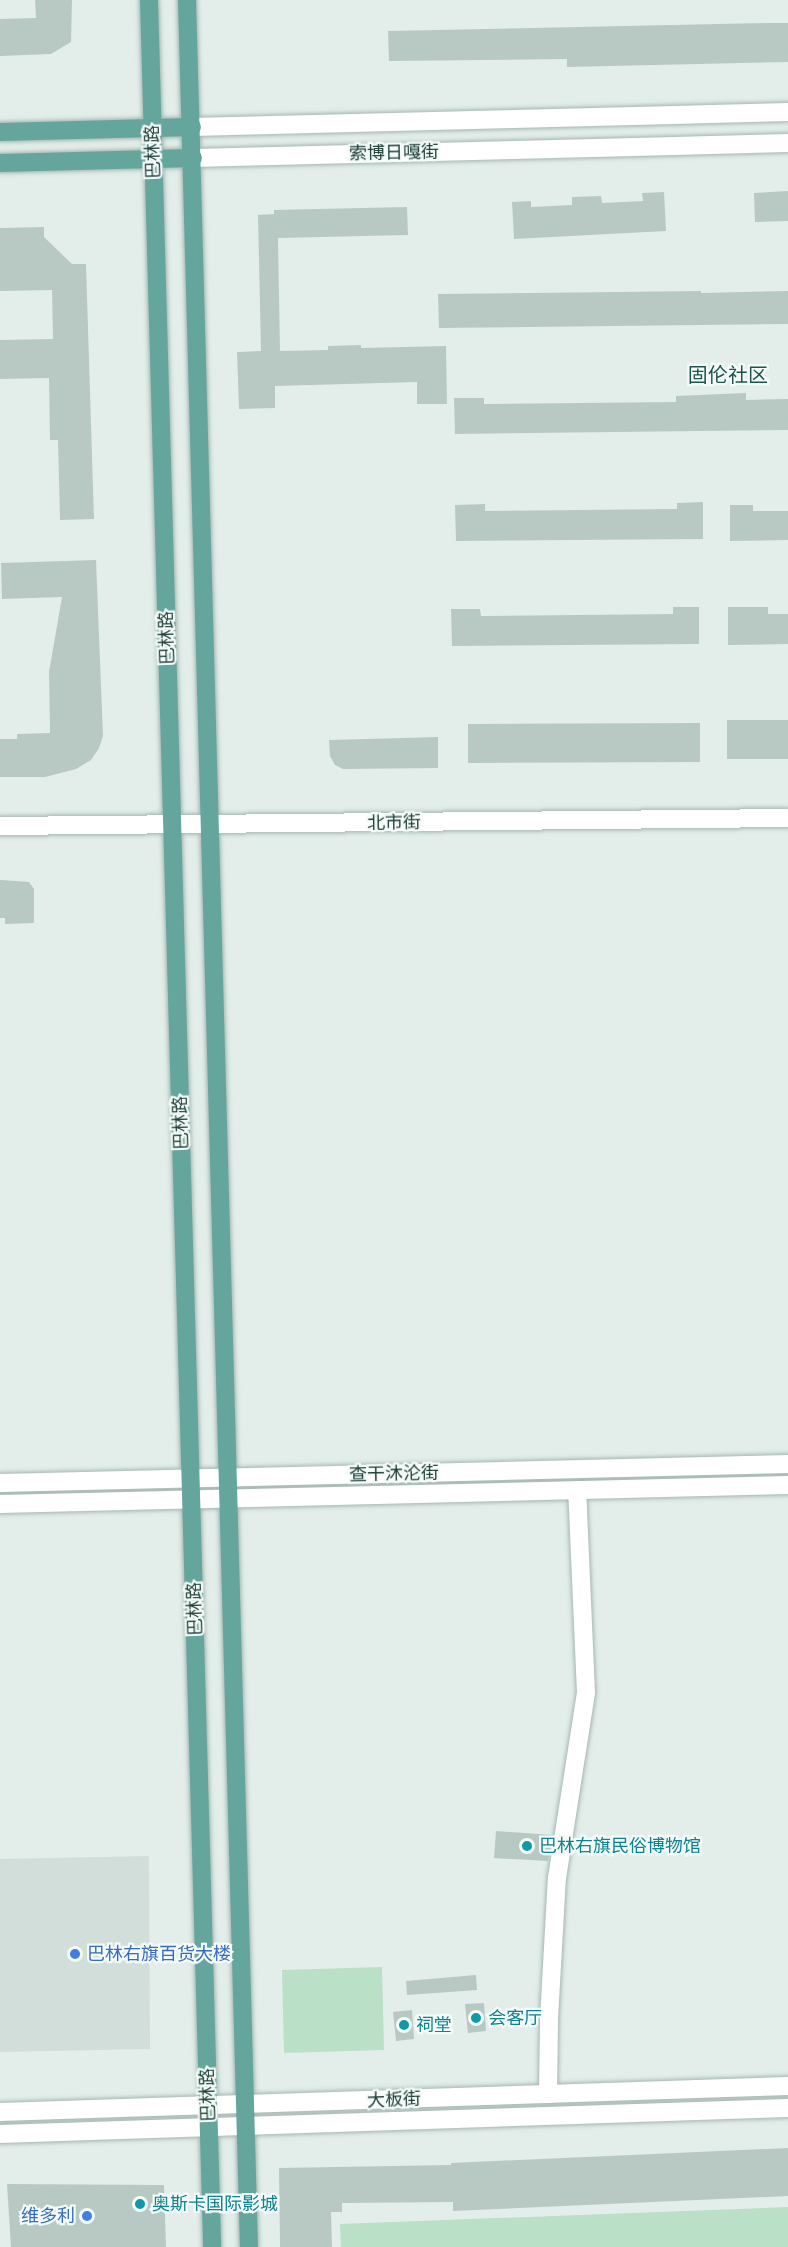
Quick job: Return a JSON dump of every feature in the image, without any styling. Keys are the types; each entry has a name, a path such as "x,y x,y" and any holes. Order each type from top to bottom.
{"main road":[{"name":"巴林路","path":"149,0 212,2247"},
{"name":"巴林路","path":"187,0 249,2247"},
{"name":"索博日嘎街","path":"0,132 192,127"},
{"name":"索博日嘎街","path":"0,163 193,158"}],"street":[{"name":"索博日嘎街","path":"192,127 788,112"},
{"name":"索博日嘎街","path":"193,158 788,143"},
{"name":"北市街","path":"0,825 210,825 788,818"},
{"name":"查干沐沦街","path":"0,1483 788,1464"},
{"name":"查干沐沦街","path":"0,1504 788,1485"},
{"path":"548,2094 549,2019 557,1878 586,1693 578,1490"},
{"name":"大板街","path":"0,2112 788,2086"},
{"name":"大板街","path":"0,2134 788,2108"}],"shaded area":[{"name":"巴林右旗百货大楼","path":"149,1856 150,2049 0,2052 0,1859"}],"green space":[{"path":"382,1967 384,2050 284,2053 282,1970"},
{"path":"788,2207 788,2247 341,2247 340,2224"}],"building":[{"path":"35,0 72,0 71,42 51,54 0,56 0,19 36,18"},
{"path":"788,23 788,62 567,67 567,59 389,61 388,31"},
{"path":"788,191 788,221 755,222 754,193"},
{"path":"664,192 666,231 514,239 512,202 531,201 531,207 572,205 572,197 601,196 602,203 643,201 642,193"},
{"path":"407,207 408,235 278,238 280,351 328,350 328,346 361,345 361,348 446,346 447,404 417,404 417,382 275,386 275,408 239,409 237,352 261,351 258,215 274,214 274,210"},
{"path":"44,227 44,237 72,264 86,264 94,519 60,520 58,440 50,440 49,378 0,379 0,340 53,339 52,290 0,291 0,228"},
{"path":"701,291 701,293 788,291 788,324 439,328 438,294"},
{"path":"746,393 746,400 788,399 788,430 455,434 454,398 484,398 484,404 676,402 676,396"},
{"path":"703,502 703,539 456,541 455,505 485,504 485,511 677,509 677,503"},
{"path":"730,505 753,505 753,511 788,511 788,540 730,541"},
{"path":"96,560 103,736 99,748 91,760 76,769 45,777 0,777 0,739 17,739 17,734 50,733 49,672 62,597 2,599 1,563"},
{"path":"673,607 699,607 699,644 452,646 451,609 480,609 481,616 673,614"},
{"path":"728,607 768,607 768,614 788,614 788,644 728,645"},
{"path":"727,720 788,720 788,759 727,759"},
{"path":"700,723 700,762 468,763 468,724"},
{"path":"438,737 438,768 343,769 335,765 330,756 329,740"},
{"path":"0,880 29,882 34,889 34,923 5,924 5,918 0,918"},
{"name":"巴林右旗民俗博物馆","path":"496,1831 552,1835 548,1861 494,1858"},
{"path":"476,1975 477,1990 407,1995 406,1981"},
{"name":"会客厅","path":"484,2003 486,2031 468,2033 465,2004"},
{"name":"祠堂","path":"412,2010 414,2039 396,2041 393,2012"},
{"path":"788,2148 788,2196 453,2211 453,2202 342,2203 342,2212 331,2212 332,2247 280,2247 279,2168 451,2165 451,2163"},
{"name":"维多利","path":"7,2184 164,2185 166,2247 11,2247"}],"place":[{"name":"巴林右旗民俗博物馆","path":"527,1846"},
{"name":"巴林右旗百货大楼","path":"75,1954"},
{"name":"会客厅","path":"476,2018"},
{"name":"祠堂","path":"404,2025"},
{"name":"奥斯卡国际影城","path":"140,2204"},
{"name":"维多利","path":"87,2216"}],"district":[{"name":"固伦社区","path":"728,375"}]}
